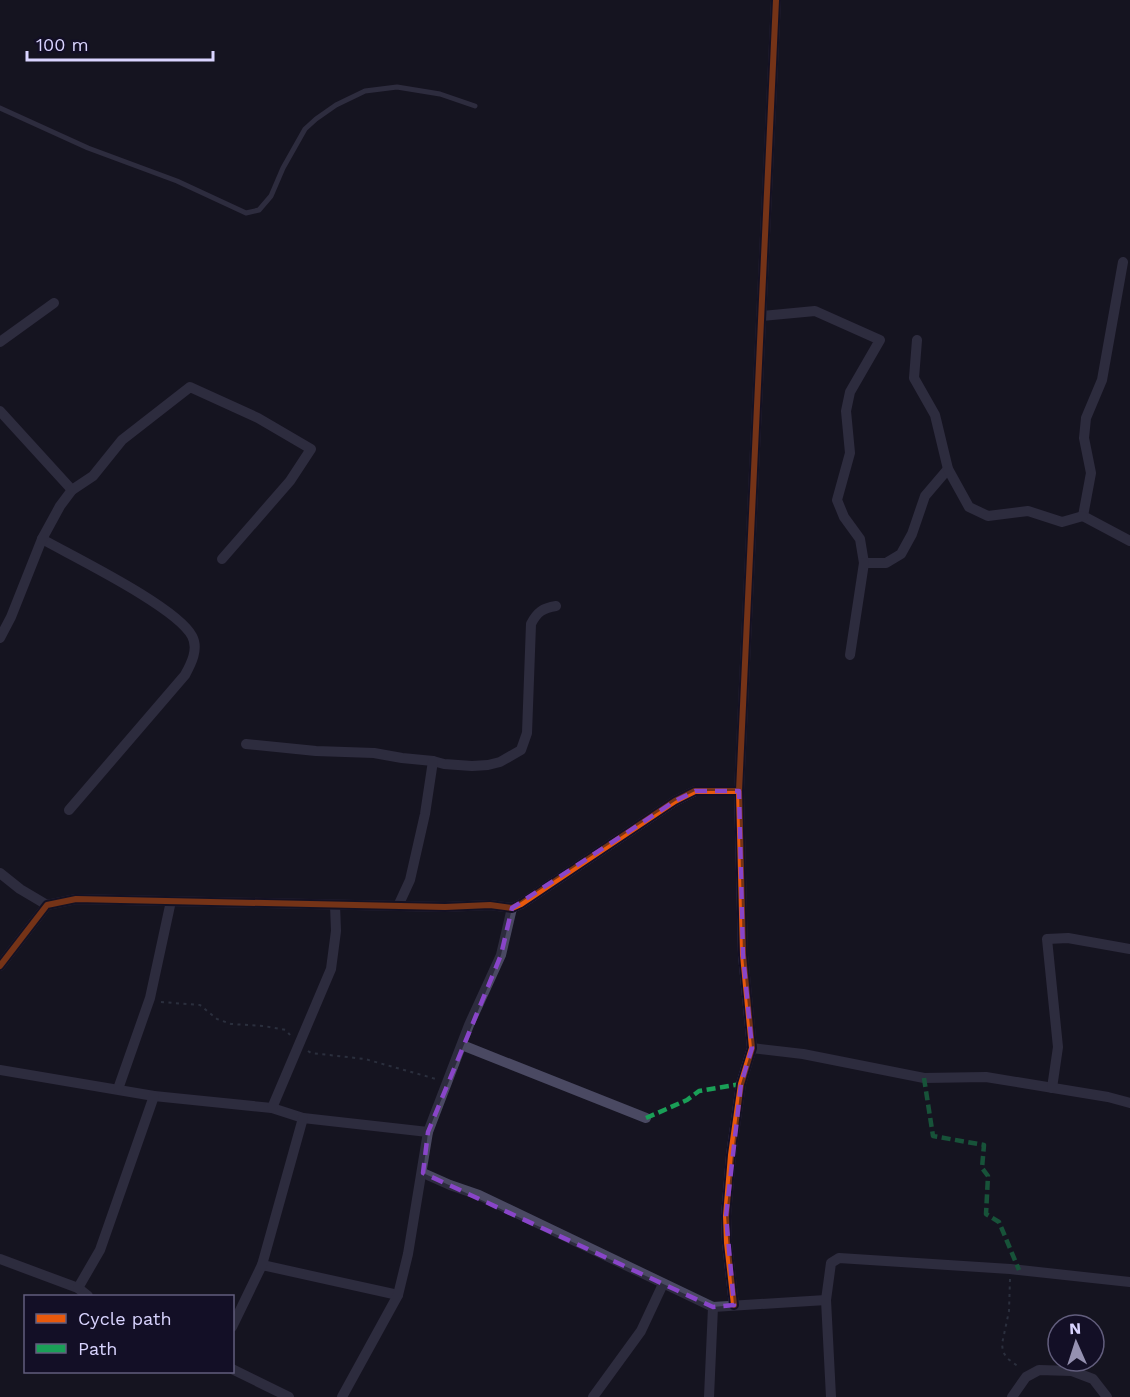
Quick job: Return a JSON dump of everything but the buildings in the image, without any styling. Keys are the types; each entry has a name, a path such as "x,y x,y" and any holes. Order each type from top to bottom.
{"street":[{"path":"734,1305 726,1216 731,1155 740,1096 752,1048 743,956 739,791 776,0"},
{"path":"1083,516 1091,473 1084,438 1086,418 1102,380 1123,262"},
{"path":"0,342 54,303"},
{"path":"761,316 815,311 880,340 850,392 846,411 850,453 837,500 844,517 860,538 864,562 850,655"},
{"path":"917,340 914,378 935,415 948,469 969,507 988,516 1028,511 1062,522 1083,516 1130,541"},
{"path":"0,638 19,598 42,539 72,490 93,476 122,440 190,387 258,418 310,449 290,481 222,559"},
{"path":"0,411 72,490"},
{"path":"864,562 886,563 901,554 912,534 925,496 948,469"},
{"path":"42,539 127,586 177,618 193,637 194,659 185,675 69,810"},
{"path":"246,744 316,751 374,753 444,764 488,765 500,762 521,750 527,733 531,624 536,614 544,608 556,606"},
{"path":"398,906 410,880 425,814 433,761"},
{"path":"0,966 47,905 76,899 398,906 472,907 490,905 512,908 675,801 695,791 739,791"},
{"path":"0,873 20,889 47,905"},
{"path":"118,1089 150,998 171,901"},
{"path":"272,1108 331,969 336,931 335,905"},
{"path":"342,1397 398,1294 423,1173 428,1132 447,1081 501,955 512,908"},
{"path":"1052,1088 1058,1047 1047,939 1068,938 1130,949"},
{"path":"462,1045 646,1118"},
{"path":"752,1048 803,1054 924,1078 986,1077 1108,1097 1130,1103"},
{"path":"0,1071 154,1096 272,1108 303,1118 428,1132"},
{"path":"78,1288 100,1250 154,1096"},
{"path":"234,1322 262,1265 303,1118"},
{"path":"423,1173 479,1195 713,1307 826,1300"},
{"path":"831,1397 826,1300 831,1263 839,1258 1010,1269 1130,1282"},
{"path":"0,1259 78,1288 87,1295"},
{"path":"262,1265 398,1294"},
{"path":"593,1397 640,1331 663,1284"},
{"path":"709,1397 713,1307"},
{"path":"234,1370 289,1397"},
{"path":"1012,1397 1026,1377 1039,1370 1072,1371 1093,1379 1107,1397"}],"lane":[{"path":"0,108 88,148 186,185 246,213 259,210 271,196 305,129 336,105 365,91 397,87 440,94 475,106"}],"path":[{"path":"150,998 166,1003 200,1005 217,1018 231,1024 286,1030 299,1045 311,1053 365,1059 447,1081"},
{"path":"1010,1269 1009,1311 1002,1344 1003,1352 1026,1377"}],"highlighted area":[{"path":"695,791 739,791 743,955 752,1048 741,1084 726,1216 734,1305 713,1307 423,1173 428,1132 501,955 512,908 675,801"}],"marked path":[{"path":"924,1078 933,1136 984,1145 982,1168 988,1176 986,1214 999,1222 1019,1270"},
{"path":"646,1118 687,1100 699,1091 741,1084"}],"cycle path":[{"path":"734,1305 726,1216 731,1155 741,1084 752,1048 743,955 739,791 776,0"},
{"path":"0,966 47,905 76,899 445,907 490,905 512,908 675,801 695,791 739,791"}]}
